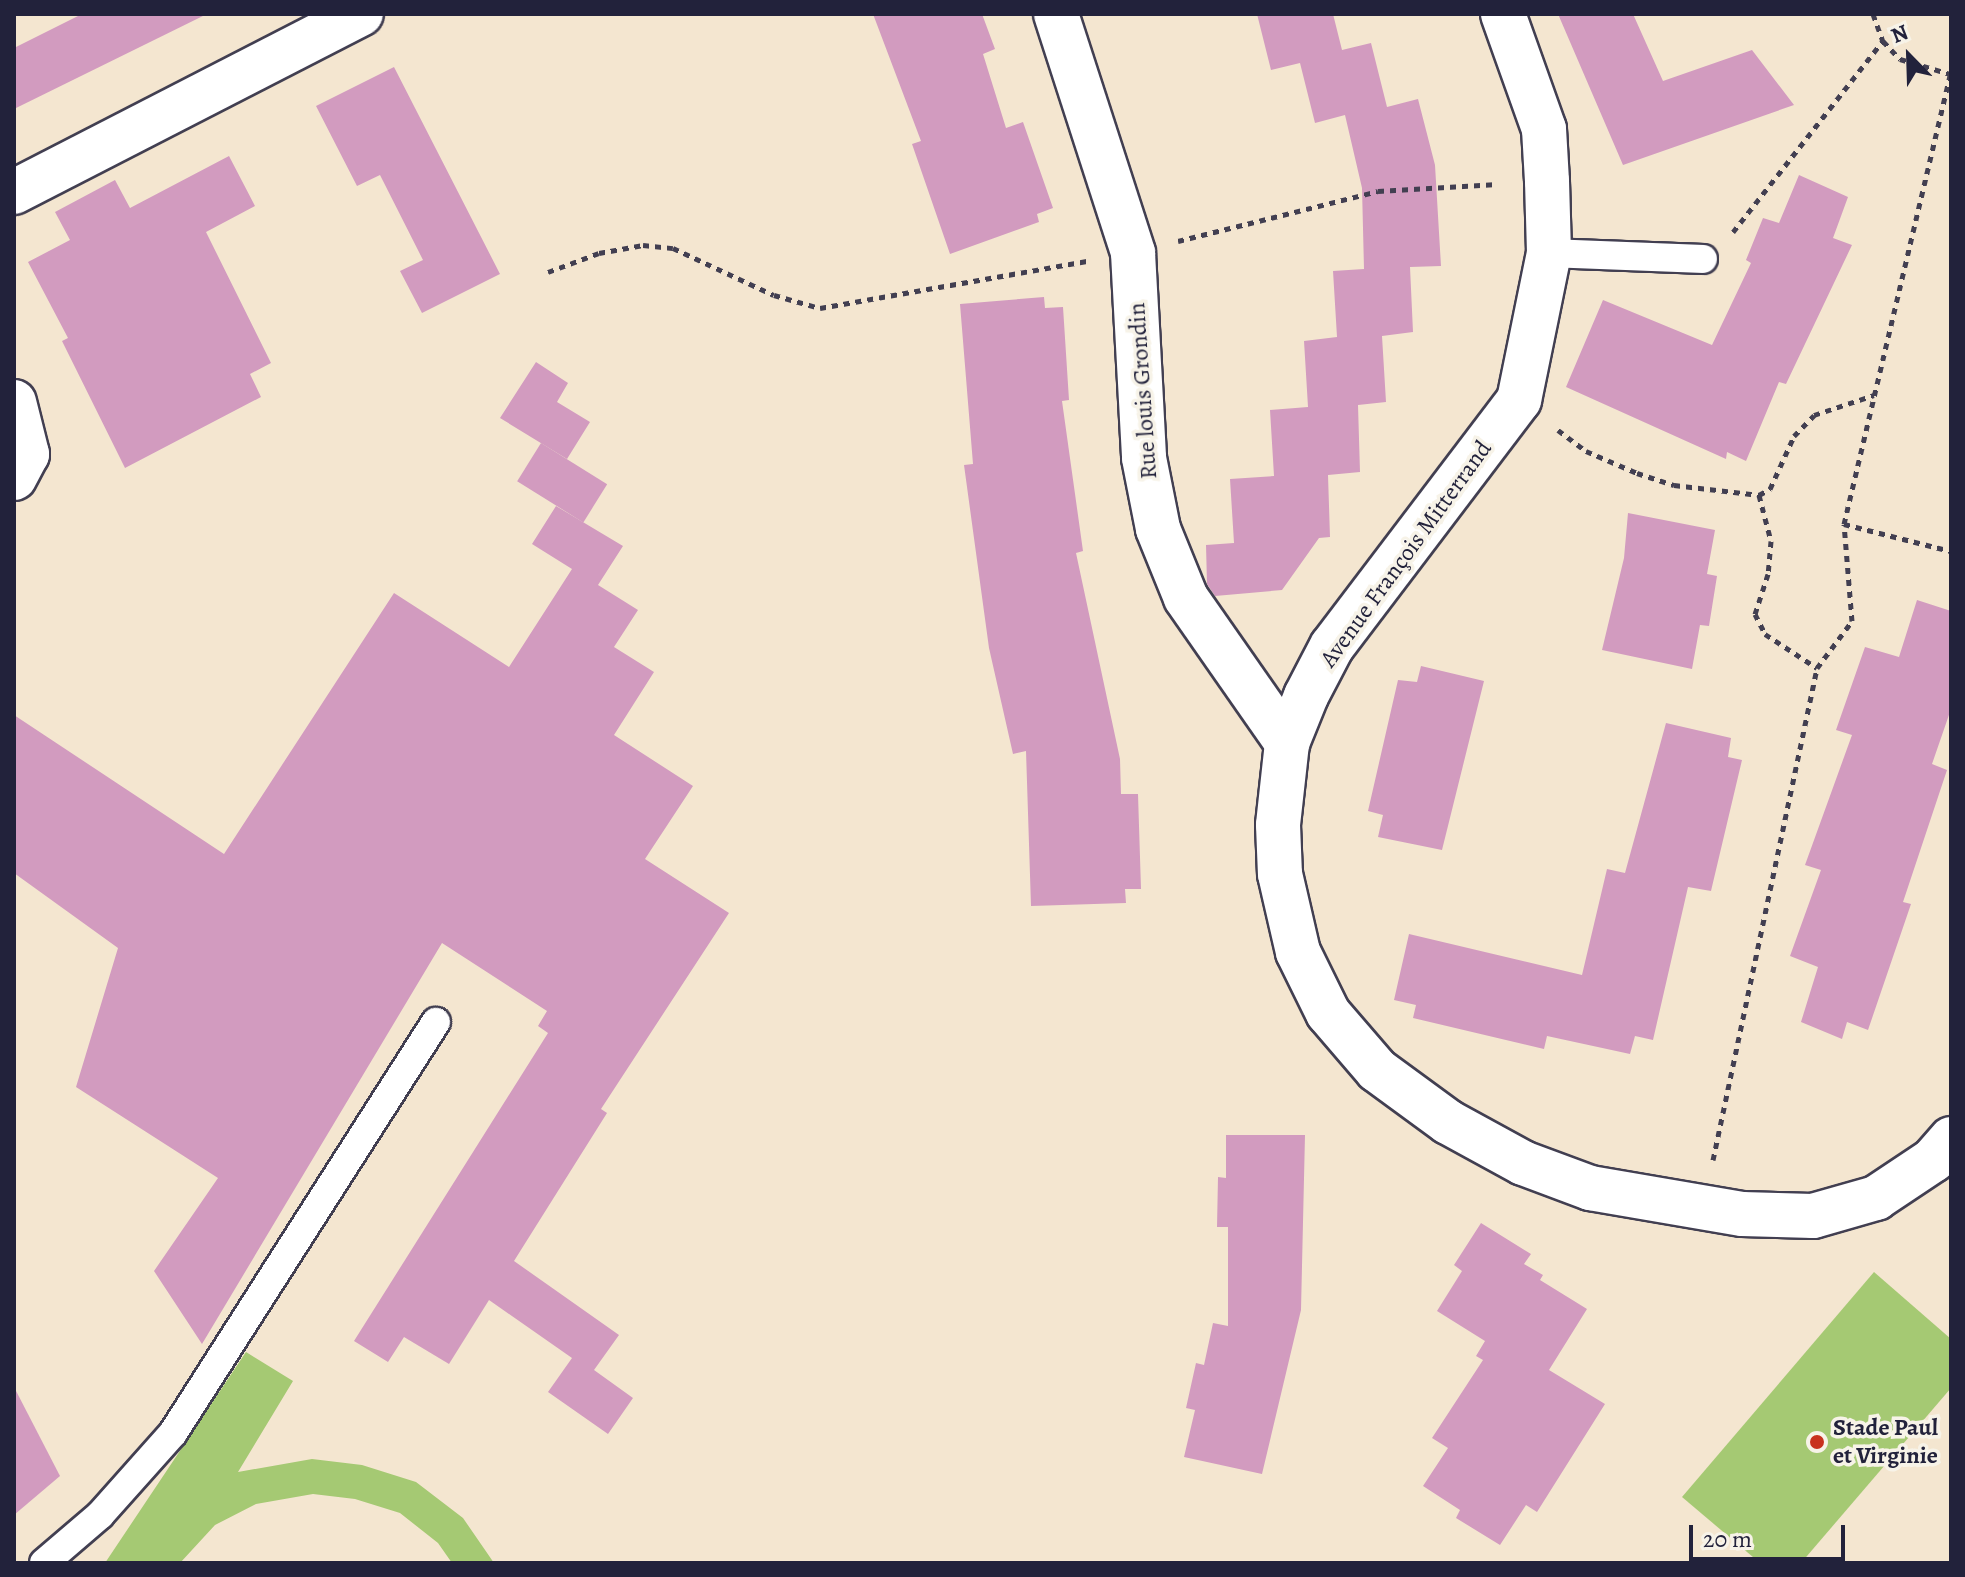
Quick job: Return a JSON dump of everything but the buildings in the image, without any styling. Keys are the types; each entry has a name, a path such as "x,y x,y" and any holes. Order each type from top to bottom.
{"street":[{"path":"14,192 361,14"},
{"name":"Rue louis Grondin","path":"1056,14 1133,253 1144,458 1158,529 1186,598 1287,743"},
{"name":"Avenue François Mitterrand","path":"1503,14 1544,129 1547,181 1549,253 1519,400 1332,646 1287,743 1278,825 1280,874 1298,952 1328,1013 1377,1070 1448,1122 1523,1163 1590,1188 1703,1208 1813,1216 1876,1198 1933,1160 1951,1139"},
{"path":"14,402 27,454 14,478"}],"lane":[{"path":"1549,253 1703,259"},
{"path":"44,1563 100,1515 173,1433 436,1022"}],"path":[{"path":"1703,1208 1817,668 1852,621 1844,524 1950,74 1900,59 1883,41 1873,14"},
{"path":"1703,259 1722,246 1883,41"},
{"path":"548,272 599,253 643,245 673,248 774,295 820,308 1133,253 1378,191 1547,181"},
{"path":"1519,400 1586,451 1637,473 1674,485 1759,495 1770,489 1794,436 1814,415 1874,395"},
{"path":"1759,495 1771,541 1768,574 1755,614 1765,634 1817,668"},
{"path":"1844,524 1951,551"}],"green space":[{"name":"Stade Paul et Virginie","path":"1874,1272 1951,1339 1951,1388 1801,1563 1760,1563 1682,1497"},
{"path":"246,1352 293,1381 238,1472 312,1459 362,1465 416,1482 463,1518 494,1563 452,1563 438,1543 400,1513 355,1499 313,1494 256,1504 215,1525 180,1563 105,1563"}],"place":[{"name":"Stade Paul et Virginie","path":"1817,1442"}]}
